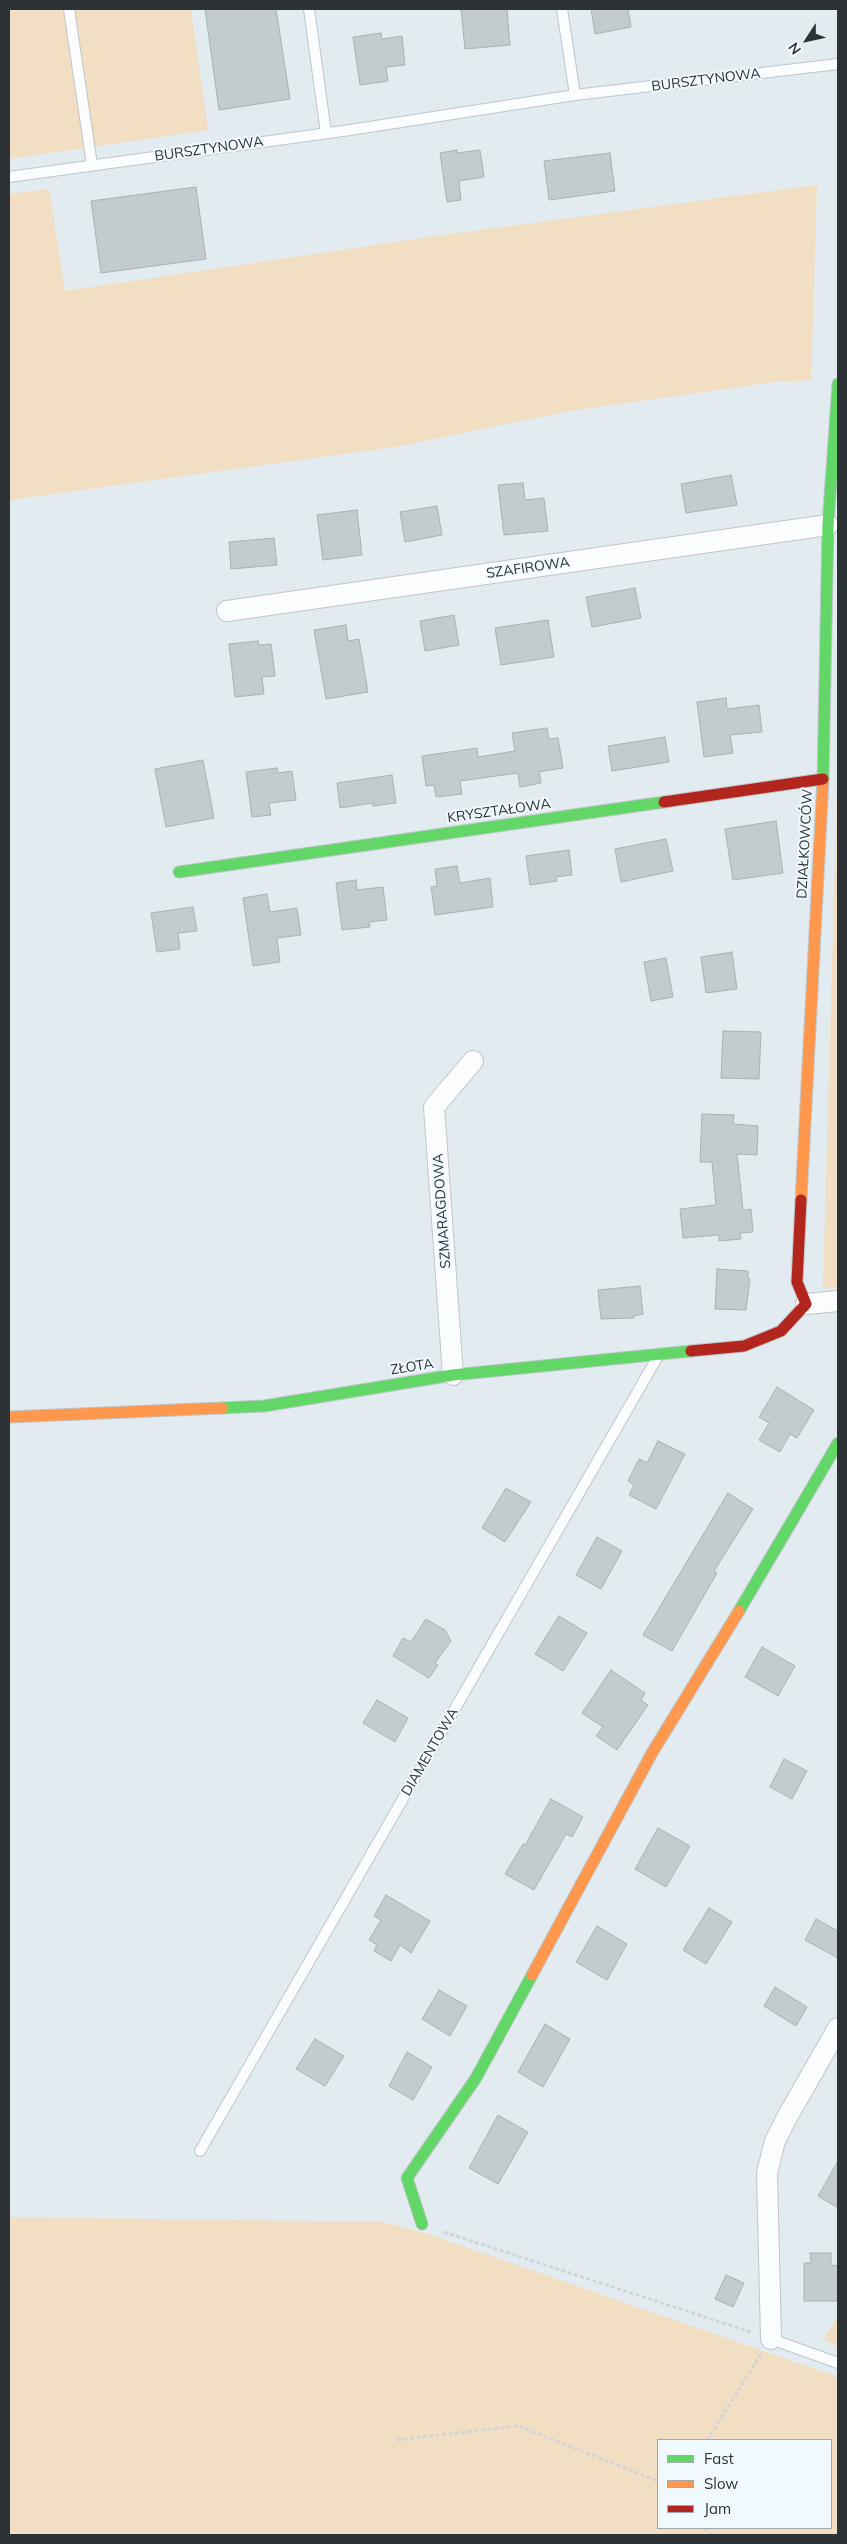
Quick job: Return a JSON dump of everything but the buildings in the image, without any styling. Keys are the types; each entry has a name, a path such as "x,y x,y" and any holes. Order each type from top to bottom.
{"street":[{"name":"DZIAŁKOWCÓW","path":"806,1304 797,1282 823,779 828,525 838,384"},
{"name":"SZAFIROWA","path":"227,611 828,525"},
{"name":"KRYSZTAŁOWA","path":"179,872 823,779"},
{"name":"SZMARAGDOWA","path":"453,1375 434,1107 473,1061"},
{"path":"806,1304 838,1301"},
{"name":"ZŁOTA","path":"9,1417 264,1406 453,1375 744,1346 781,1330 806,1304"},
{"path":"422,2224 408,2178 476,2078 652,1753 706,1667 838,1443"},
{"path":"771,2339 767,2173 775,2141 782,2126 838,2028"}],"lane":[{"path":"69,9 92,165"},
{"path":"309,9 326,133"},
{"path":"562,9 575,95"},
{"name":"BURSZTYNOWA","path":"9,177 326,133 575,95 838,64"},
{"name":"DIAMENTOWA","path":"200,2151 660,1353"},
{"path":"771,2339 838,2363"}],"path":[{"path":"422,2224 771,2339 708,2439"},
{"path":"397,2440 518,2426 657,2481"}],"shaded area":[{"path":"9,9 191,9 208,130 9,159"},
{"path":"817,185 811,380 775,382 570,411 395,447 9,500 9,194 49,189 65,291 436,236"},
{"path":"838,748 838,1287 823,1288"},
{"path":"9,2217 383,2222 428,2234 838,2377 838,2535 9,2535"},
{"path":"838,2316 838,2346 823,2340"}],"traffic: fast":[{"path":"823,780 828,525 838,384"},
{"path":"179,872 664,802"},
{"path":"222,1408 264,1406 453,1375 691,1351"},
{"path":"739,1611 838,1443"},
{"path":"422,2224 407,2178 476,2078 532,1975"}],"traffic: slow":[{"path":"801,1200 823,780"},
{"path":"9,1417 222,1408"},
{"path":"532,1975 652,1753 739,1611"}],"traffic: jam":[{"path":"664,802 823,779"},
{"path":"691,1351 744,1346 781,1331 806,1304 797,1282 801,1200"}]}
